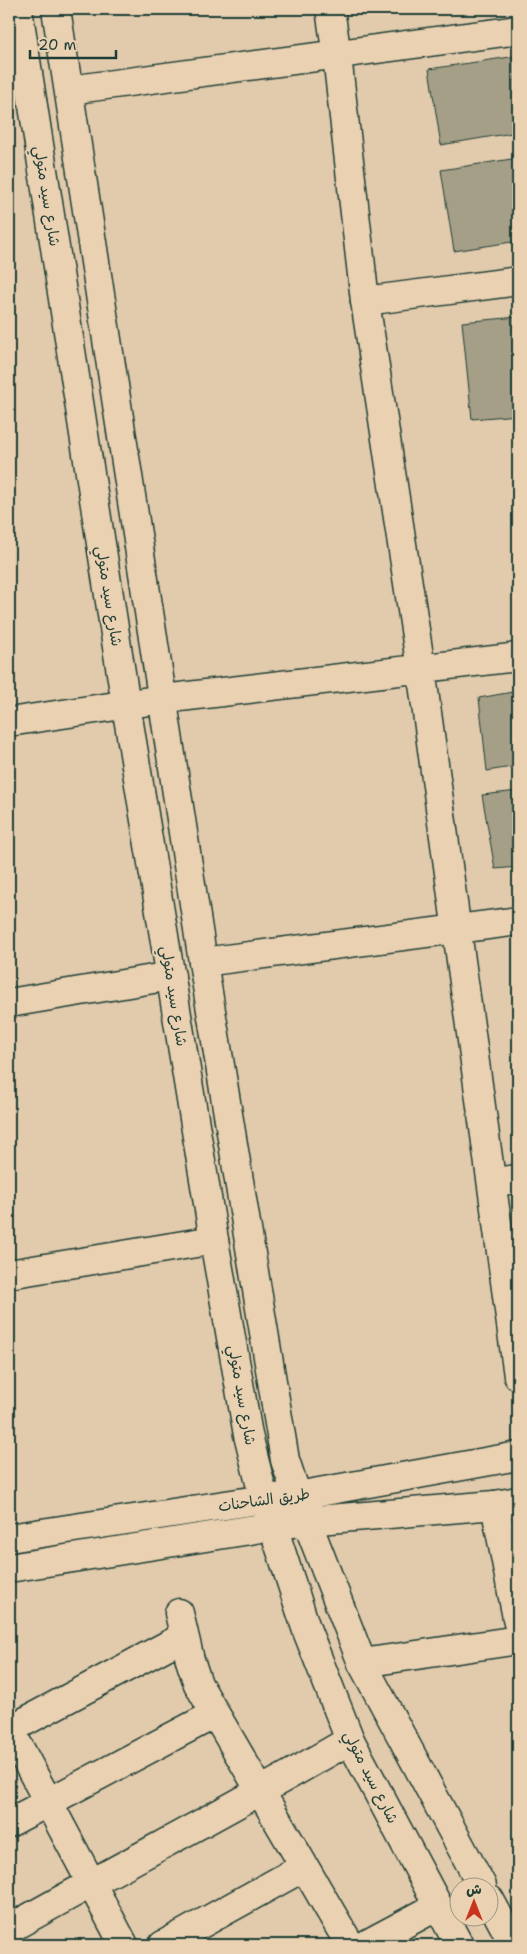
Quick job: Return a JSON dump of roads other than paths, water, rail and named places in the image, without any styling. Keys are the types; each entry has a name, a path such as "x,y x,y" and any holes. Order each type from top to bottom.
{"street":[{"name":"شارع سيد متولي","path":"18,9 126,705 214,1240 248,1434 264,1499 307,1630 350,1740 459,1945"},
{"path":"56,9 203,962 285,1460 362,1663 477,1876"},
{"path":"330,9 365,301 420,669 456,929 505,1181 518,1376"},
{"path":"69,90 337,56 518,30"},
{"path":"365,301 518,281"},
{"path":"9,722 163,699 518,657"},
{"path":"203,962 518,921"},
{"path":"9,1003 171,976"},
{"path":"9,1274 214,1240"},
{"name":"طريق الشاحنات","path":"9,1568 273,1525 302,1508 518,1456"},
{"name":"طريق الشاحنات","path":"9,1538 264,1499 302,1508 507,1503"},
{"path":"507,1503 518,1623"},
{"path":"124,1945 9,1729 181,1625 198,1684 350,1945"},
{"path":"362,1663 518,1640"},
{"path":"9,1823 215,1714"},
{"path":"9,1930 91,1883 261,1792 350,1740"},
{"path":"163,1945 304,1867"},
{"path":"365,1945 438,1906"},
{"path":"500,1919 514,1945"}]}
